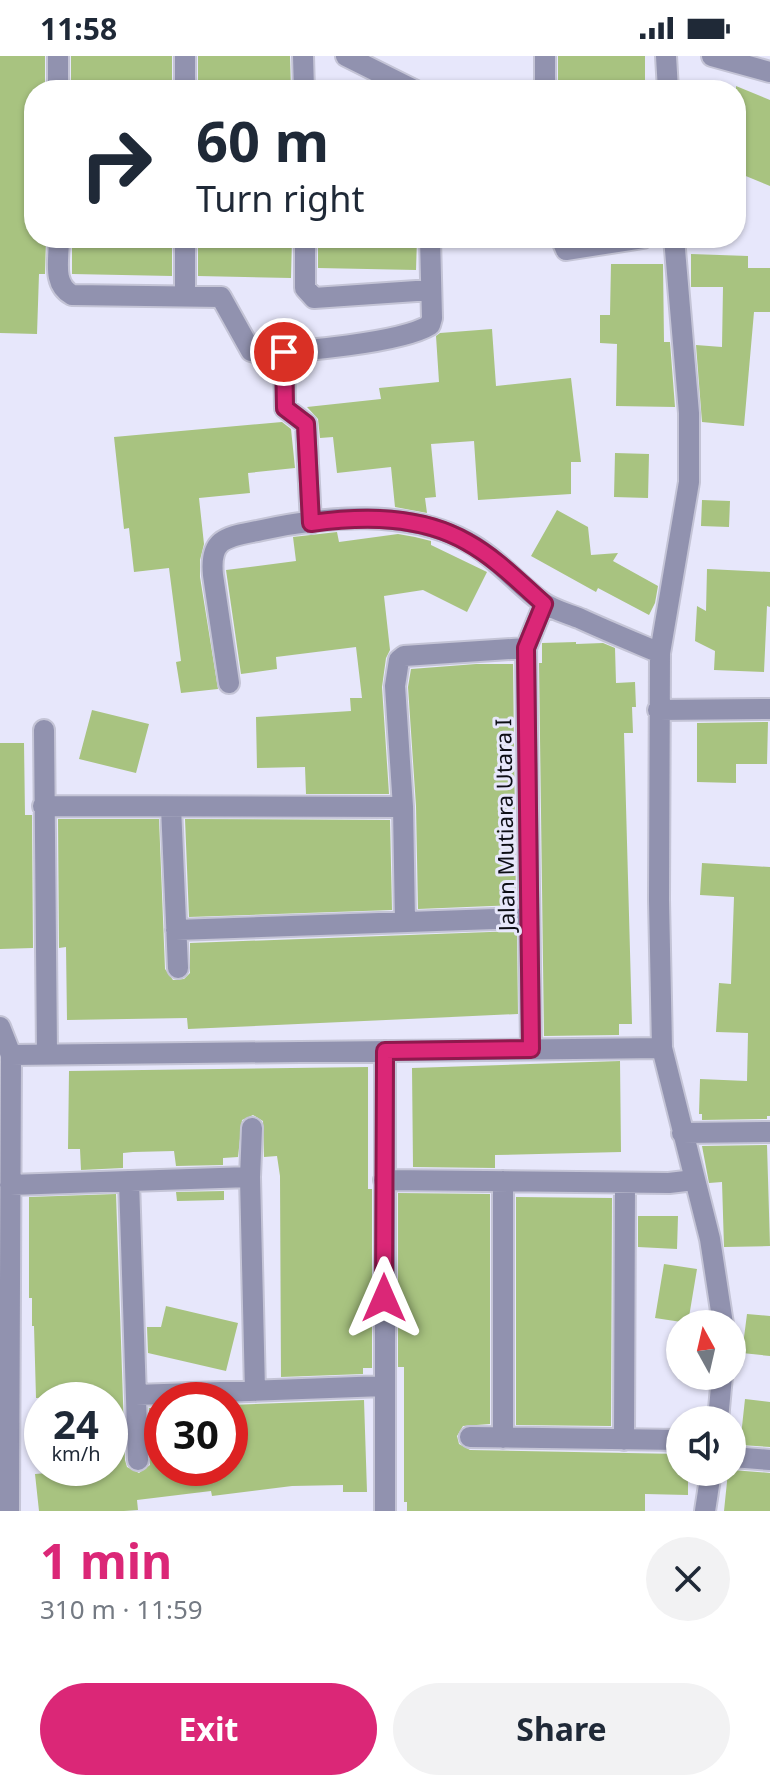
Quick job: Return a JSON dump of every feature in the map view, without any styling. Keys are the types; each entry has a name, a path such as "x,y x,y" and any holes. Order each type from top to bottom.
{"street":[{"path":"58,56 58,80"},
{"path":"185,56 185,80"},
{"path":"303,56 304,80"},
{"path":"346,56 394,80"},
{"path":"545,56 545,80"},
{"path":"666,56 667,80"},
{"path":"712,56 770,72"},
{"path":"59,248 59,282 62,289 72,295 221,297 251,351 284,352 369,341 430,325 430,248"},
{"path":"185,248 185,295"},
{"path":"305,248 305,288 314,298 431,290"},
{"path":"675,248 686,368 689,482 660,653 662,1048 710,1239 721,1310"},
{"path":"284,352 285,408 306,424 311,523"},
{"path":"229,683 211,558 215,547 227,538 270,528 345,518 406,520 465,540 493,559 544,604 660,653"},
{"name":"Jalan Mutiara Utara I","path":"531,1049 526,648 544,604"},
{"path":"405,922 403,807 395,686 399,660 404,656 526,648"},
{"path":"658,710 770,709"},
{"path":"44,730 47,1054"},
{"path":"43,806 403,807"},
{"path":"171,807 178,968"},
{"path":"176,930 528,918"},
{"path":"0,1027 11,1055 9,1511"},
{"path":"11,1055 662,1048"},
{"path":"385,1051 385,1511"},
{"path":"252,1128 250,1177 255,1391"},
{"path":"682,1133 770,1132"},
{"path":"10,1185 250,1177"},
{"path":"384,1180 669,1183 694,1180"},
{"path":"129,1181 138,1460"},
{"path":"503,1181 503,1438"},
{"path":"624,1440 625,1183"},
{"path":"136,1395 384,1386"},
{"path":"470,1437 666,1440"},
{"path":"746,1458 770,1460"},
{"path":"705,1511 709,1486"}],"building":[{"path":"0,56 45,56 45,80 24,80 24,248 46,248 45,274 39,274 37,334 0,333"},
{"path":"71,56 172,56 172,80 71,80"},
{"path":"198,56 290,56 291,80 198,80"},
{"path":"558,56 645,56 645,80 558,80"},
{"path":"746,90 770,100 770,186 746,176"},
{"path":"72,248 172,248 172,276 72,274"},
{"path":"198,248 292,248 291,278 198,276"},
{"path":"318,248 417,248 416,270 318,268"},
{"path":"691,254 748,256 748,268 770,268 770,312 754,312 744,426 702,422 696,345 722,347 723,287 691,287"},
{"path":"611,264 663,264 664,342 670,342 675,407 616,406 617,344 600,343 600,315 610,315"},
{"path":"492,329 496,386 571,378 581,462 571,462 571,494 478,500 474,441 431,444 436,497 425,498 427,513 395,507 391,467 337,473 333,437 320,438 318,419 307,407 381,399 379,388 439,382 436,336 440,333"},
{"path":"282,422 291,429 295,468 248,473 250,493 199,498 204,544 200,577 218,689 181,693 176,662 181,661 169,568 134,572 129,528 124,529 114,437"},
{"path":"615,453 649,454 648,498 614,497"},
{"path":"702,500 730,501 729,527 701,526"},
{"path":"557,510 588,527 591,555 618,553 613,561 658,586 649,615 598,588 596,592 531,556"},
{"path":"337,532 339,542 398,534 431,541 431,545 487,572 467,612 423,590 384,596 390,650 382,687 389,794 306,794 305,767 257,768 256,717 351,711 350,698 362,698 356,647 276,657 277,669 241,674 226,570 296,561 293,537"},
{"path":"707,569 770,572 764,672 714,670 715,651 695,641 697,606 706,611"},
{"path":"542,643 603,643 615,648 616,683 635,682 633,733 624,733 632,1024 619,1024 619,1035 544,1036 539,663 542,663"},
{"path":"513,664 516,905 418,909 416,806 408,687 411,669"},
{"path":"92,710 149,724 136,773 79,759"},
{"path":"768,722 767,764 736,764 736,783 697,782 697,723"},
{"path":"0,743 24,743 25,815 32,815 33,948 0,949"},
{"path":"58,819 159,819 165,969 173,980 184,979 190,973 190,943 517,931 518,1014 188,1029 187,1018 67,1020 66,947 59,948"},
{"path":"185,819 390,820 392,910 189,917"},
{"path":"702,863 770,867 770,1116 767,1119 702,1120 702,1114 699,1114 700,1079 747,1081 748,1033 716,1032 719,983 731,984 734,897 700,895"},
{"path":"620,1061 621,1152 495,1155 495,1168 413,1167 412,1068"},
{"path":"368,1067 372,1368 363,1368 363,1374 281,1377 280,1176 277,1156 264,1157 263,1121 253,1115 242,1120 238,1157 223,1158 223,1165 176,1166 174,1151 133,1152 123,1153 123,1168 81,1170 80,1149 68,1149 69,1071"},
{"path":"767,1145 770,1246 724,1247 722,1182 709,1183 702,1146"},
{"path":"224,1191 224,1200 177,1201 176,1192"},
{"path":"398,1193 490,1194 490,1424 463,1426 457,1436 459,1444 470,1450 666,1454 666,1486 688,1486 688,1495 645,1494 645,1511 407,1511 407,1502 404,1502 404,1367 398,1367"},
{"path":"116,1194 122,1382 36,1382 32,1298 29,1298 29,1197"},
{"path":"516,1197 612,1198 611,1426 516,1425"},
{"path":"638,1216 678,1216 677,1249 638,1247"},
{"path":"664,1264 697,1269 690,1310 666,1310 666,1320 655,1318"},
{"path":"166,1306 238,1323 226,1371 148,1353 147,1327 161,1327"},
{"path":"747,1314 770,1316 770,1356 746,1353"},
{"path":"745,1399 770,1402 770,1447 746,1445"},
{"path":"364,1400 367,1492 343,1492 343,1485 292,1486 212,1496 211,1491 137,1500 138,1510 39,1511 36,1486 128,1486 128,1468 139,1473 144,1469 144,1486 248,1486 248,1404"},
{"path":"746,1471 770,1473 770,1511 724,1511 727,1486 746,1486"}],"route":[{"path":"284,352 285,408 306,424 311,523 345,518 406,520 428,527 465,540 493,559 544,604 526,648 531,1049 385,1051 384,1298"}]}
